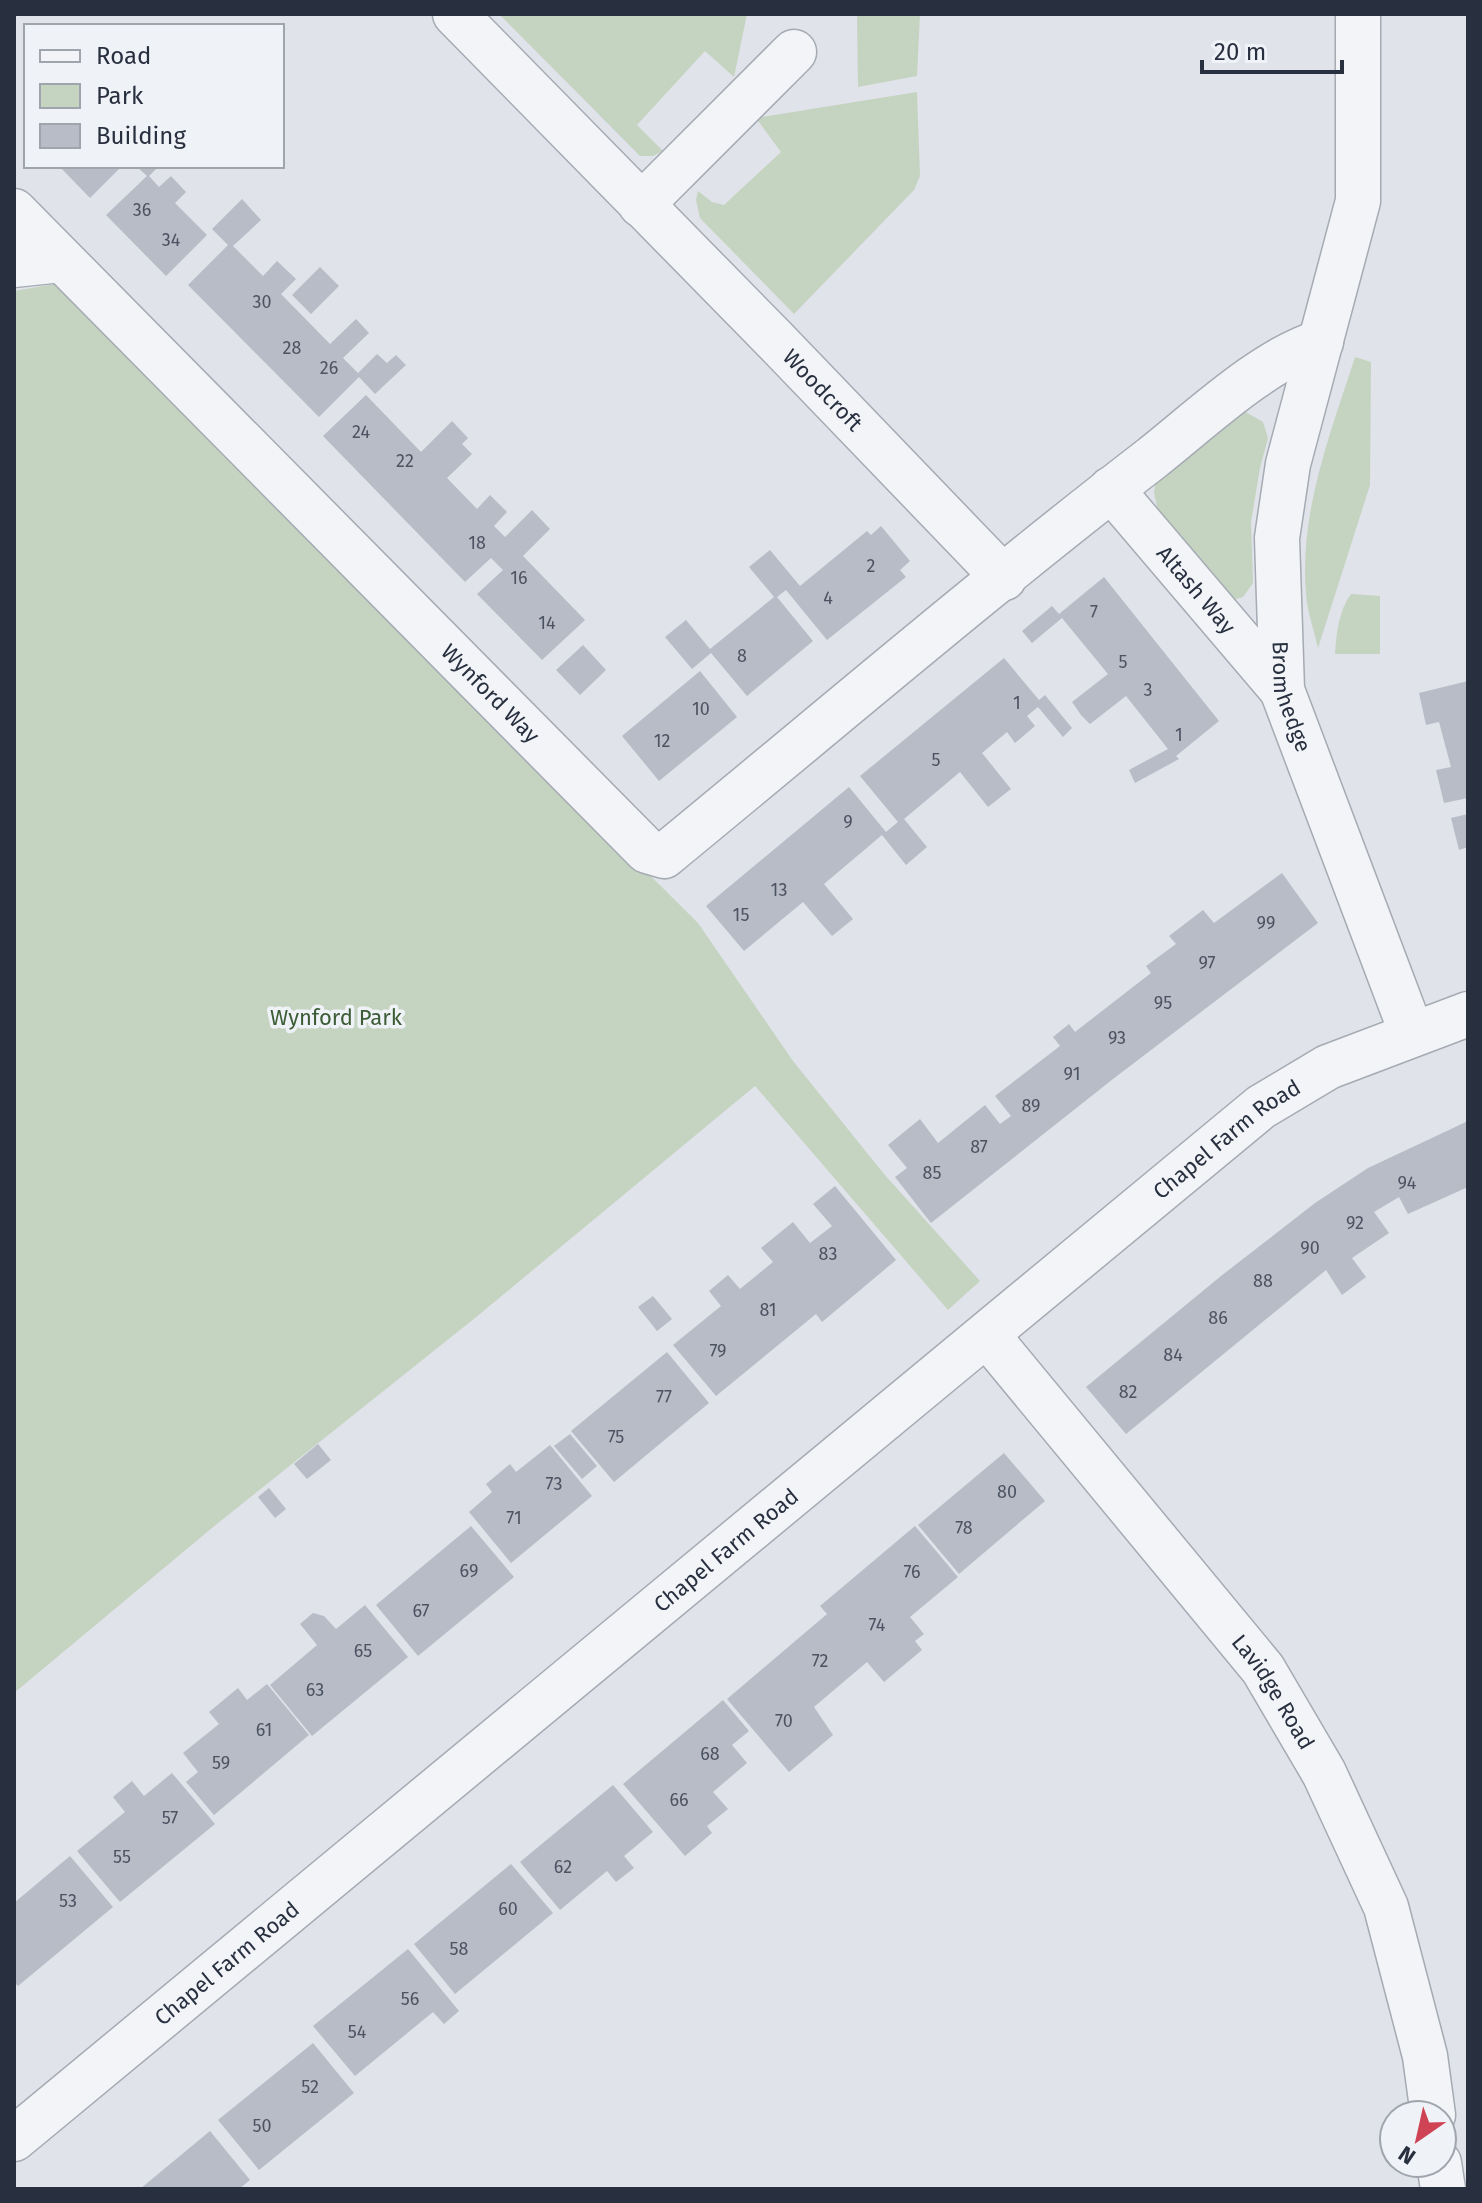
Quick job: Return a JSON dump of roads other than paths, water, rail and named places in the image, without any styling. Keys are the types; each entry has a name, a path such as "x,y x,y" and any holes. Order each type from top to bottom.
{"street":[{"name":"Woodcroft","path":"455,14 1004,578"},
{"name":"Bromhedge","path":"1358,14 1358,201 1288,464 1277,538 1282,690 1412,1034"},
{"path":"641,205 794,52"},
{"name":"Wynford Way","path":"14,211 647,851 664,856 1004,578"},
{"path":"14,265 61,260"},
{"path":"1004,578 1111,489 1255,378 1304,347 1321,342"},
{"name":"Altash Way","path":"1111,489 1282,690"},
{"name":"Chapel Farm Road","path":"14,2139 1261,1107 1328,1067 1468,1014"},
{"name":"Lavidge Road","path":"987,1335 1263,1669 1324,1773 1386,1907 1425,2056 1431,2099"}],"park label":[{"name":"Wynford Park","path":"336,1017"}]}
